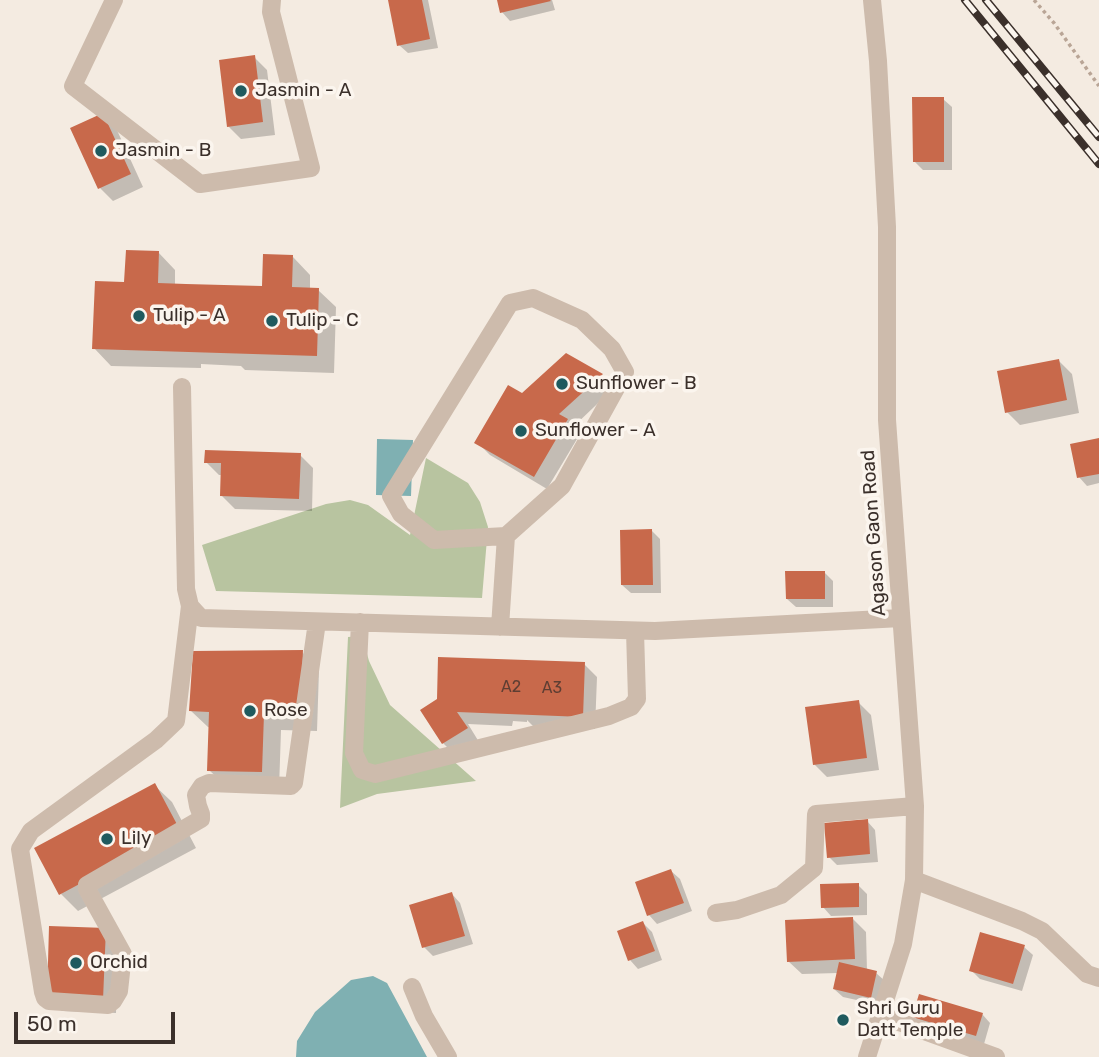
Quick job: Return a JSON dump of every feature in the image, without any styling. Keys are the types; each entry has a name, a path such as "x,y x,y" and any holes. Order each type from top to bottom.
{"street":[{"path":"114,0 73,86 200,184 311,168 271,12 272,0"},
{"name":"Agason Gaon Road","path":"867,1057 903,944 914,880 915,806 887,419 887,227 872,0"},
{"path":"500,627 506,536 562,486 625,372 612,349 582,320 533,298 510,303 391,496 401,514 434,540 506,536"},
{"path":"182,387 186,589 190,606 176,721 156,740 31,831 20,849 43,992 49,1002 108,1005 119,991 123,954 87,889 88,885 201,819 196,795 202,786 209,783 291,786 294,783 317,622"},
{"path":"190,606 201,618 635,631 901,618"},
{"path":"360,622 354,753 362,770 374,774 610,716 631,707 637,699 635,631"},
{"path":"716,913 737,910 781,895 814,868 816,814 915,806"},
{"path":"914,880 1042,931 1087,974 1099,978"},
{"path":"412,987 424,1016 449,1057"},
{"path":"880,1015 996,1057"}],"path":[{"path":"1034,0 1099,86"}],"green space":[{"path":"426,458 468,483 480,502 488,527 482,598 216,591 202,545 326,504 350,500 368,505 410,535"},
{"path":"362,636 369,661 390,705 476,781 377,794 340,808 348,637"}],"water":[{"path":"377,439 413,440 411,496 376,495"},
{"path":"373,976 387,983 427,1057 296,1057 297,1041 315,1012 351,980"}],"building":[{"path":"388,0 422,0 430,39 397,46"},
{"path":"497,0 550,0 551,1 500,13"},
{"name":"Jasmin - A","path":"255,55 263,122 227,127 219,60"},
{"path":"912,97 944,97 944,162 913,162"},
{"name":"Jasmin - B","path":"103,113 131,174 98,189 70,128"},
{"path":"126,250 159,251 158,283 186,284 262,286 263,254 293,255 292,287 319,288 317,356 92,349 95,281 124,282"},
{"name":"Sunflower - A","path":"566,353 603,374 559,414 568,419 534,477 474,443 508,385 522,393"},
{"path":"1059,359 1067,400 1005,413 997,371"},
{"path":"1099,438 1099,474 1077,478 1070,444"},
{"path":"205,450 301,453 299,499 220,496 221,463 204,463"},
{"path":"652,529 653,585 621,585 620,530"},
{"path":"785,571 825,571 825,599 786,599"},
{"name":"Rose","path":"303,650 300,715 264,714 262,772 207,771 209,712 189,711 193,651"},
{"path":"438,657 585,662 583,717 457,712 468,728 442,744 420,710 437,699"},
{"path":"859,700 867,758 813,765 805,707"},
{"name":"Lily","path":"155,783 180,830 59,895 34,848"},
{"path":"868,819 870,854 827,858 824,823"},
{"path":"671,869 684,903 647,916 635,882"},
{"path":"859,883 859,907 821,908 820,884"},
{"path":"452,892 465,936 422,948 409,905"},
{"path":"853,917 855,959 787,962 785,920"},
{"path":"643,921 655,951 628,961 617,931"},
{"name":"Orchid","path":"49,926 106,928 103,1000 47,999"},
{"path":"980,932 1025,945 1013,984 969,971"},
{"path":"839,962 877,971 871,998 833,989"},
{"path":"919,994 983,1013 976,1036 912,1017"}],"railway":[{"path":"965,0 1099,164"},
{"path":"986,0 1099,137"}],"place":[{"name":"Jasmin - A","path":"241,91"},
{"name":"Jasmin - B","path":"101,151"},
{"name":"Tulip - A","path":"139,316"},
{"name":"Tulip - C","path":"272,321"},
{"name":"Sunflower - B","path":"562,384"},
{"name":"Sunflower - A","path":"521,431"},
{"name":"Rose","path":"250,711"},
{"name":"Lily","path":"107,839"},
{"name":"Orchid","path":"76,963"},
{"name":"Shri Guru Datt Temple","path":"843,1020"}]}
